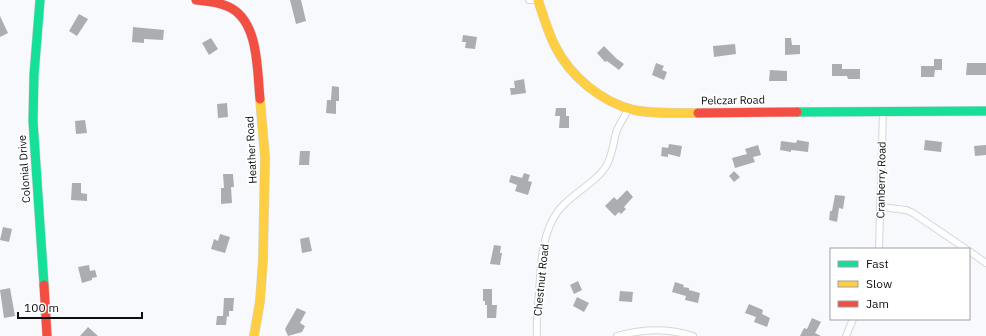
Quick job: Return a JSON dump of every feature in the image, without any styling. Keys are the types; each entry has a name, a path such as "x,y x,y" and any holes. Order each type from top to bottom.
{"street":[{"name":"Colonial Drive","path":"40,0 35,57 33,122 47,336"},
{"name":"Heather Road","path":"196,0 214,2 231,7 246,20 252,33 255,49 265,157 263,260 260,301 254,336"},
{"name":"Pelczar Road","path":"529,0 537,0 556,47 568,66 585,83 600,94 615,103 629,108 677,113 986,111"},
{"name":"Chestnut Road","path":"537,336 542,252 548,229 558,211 593,180 606,166 617,132 629,108"},
{"name":"Cranberry Road","path":"879,248 883,111"},
{"path":"881,207 906,210 913,213 965,248"},
{"path":"970,252 986,263"},
{"path":"846,336 853,320"},
{"path":"617,336 658,330 673,331 693,336"}],"building":[{"path":"290,0 301,0 306,21 296,24"},
{"path":"79,14 88,19 77,36 69,31"},
{"path":"0,16 8,33 0,37"},
{"path":"133,27 164,30 163,40 144,39 144,43 132,42"},
{"path":"463,35 477,37 475,49 465,48 466,42 462,42"},
{"path":"211,38 218,49 209,55 202,43"},
{"path":"785,38 791,38 792,45 800,45 800,54 785,55"},
{"path":"735,44 736,54 714,57 713,46"},
{"path":"604,46 624,64 619,70 607,61 605,62 597,53"},
{"path":"934,59 942,59 942,70 935,70 934,77 921,77 921,66 934,66"},
{"path":"656,63 664,66 662,70 667,72 664,80 652,75"},
{"path":"967,63 986,63 986,75 966,75"},
{"path":"832,64 842,64 842,69 860,69 860,79 848,79 847,76 832,76"},
{"path":"770,70 787,71 787,81 769,81"},
{"path":"524,79 526,93 511,95 510,88 515,88 514,81"},
{"path":"332,86 339,87 339,101 336,101 336,114 326,113 327,100 331,100"},
{"path":"227,103 228,117 218,118 217,104"},
{"path":"556,108 566,108 566,116 569,116 569,128 559,128 560,116 555,116"},
{"path":"85,120 87,133 76,134 75,121"},
{"path":"797,140 809,142 808,152 791,150 791,152 780,150 781,141 796,143"},
{"path":"925,140 942,142 941,152 924,150"},
{"path":"669,144 682,146 680,157 668,154 668,157 661,156 662,147 668,148"},
{"path":"758,145 761,155 753,157 755,162 735,168 732,158 747,154 745,149"},
{"path":"986,145 986,155 975,156 974,146"},
{"path":"300,151 310,151 309,165 299,165"},
{"path":"734,171 740,177 734,182 729,176"},
{"path":"524,173 530,175 528,181 532,182 528,195 515,191 517,185 509,182 511,175 522,178"},
{"path":"223,174 233,174 234,187 231,187 232,203 221,204 221,188 224,188"},
{"path":"72,183 81,183 81,193 87,194 87,201 71,200"},
{"path":"627,190 633,197 624,207 626,209 621,214 619,212 615,216 605,206 614,197 617,200"},
{"path":"835,195 845,196 843,209 839,208 837,222 829,220"},
{"path":"3,227 12,229 9,242 0,240"},
{"path":"220,234 230,237 225,253 211,249 214,239 218,241"},
{"path":"309,237 312,251 302,253 300,239"},
{"path":"494,245 501,246 500,253 502,253 500,265 490,264"},
{"path":"89,265 90,271 95,270 97,277 82,283 78,267"},
{"path":"578,281 582,290 574,294 570,285"},
{"path":"675,282 684,285 683,287 689,288 689,290 700,293 698,303 685,300 686,296 672,292"},
{"path":"10,288 15,316 4,318 0,290"},
{"path":"483,289 492,289 492,305 497,305 496,318 487,318 487,305 485,305 485,301 483,301"},
{"path":"620,291 633,292 632,302 619,301"},
{"path":"577,297 589,303 584,312 573,306"},
{"path":"224,298 234,298 233,311 229,311 229,317 227,316 226,325 216,325 217,316 223,316"},
{"path":"749,304 763,310 762,314 770,318 767,327 754,322 756,317 745,313"},
{"path":"297,308 306,312 300,323 305,326 302,332 288,336 285,329"},
{"path":"812,318 821,322 815,333 821,336 800,336 804,328 807,329"},
{"path":"88,327 98,336 80,336"}],"traffic: fast":[{"path":"40,0 34,75 33,121 44,285"},
{"path":"797,112 986,111"}],"traffic: slow":[{"path":"538,0 550,35 561,57 569,68 598,94 610,101 634,110 658,113 698,113"},
{"path":"254,336 260,301 263,260 265,157 260,99"}],"traffic: jam":[{"path":"196,0 209,1 225,5 239,14 246,23 255,47 260,99"},
{"path":"698,113 797,112"},
{"path":"44,285 47,336"}]}
